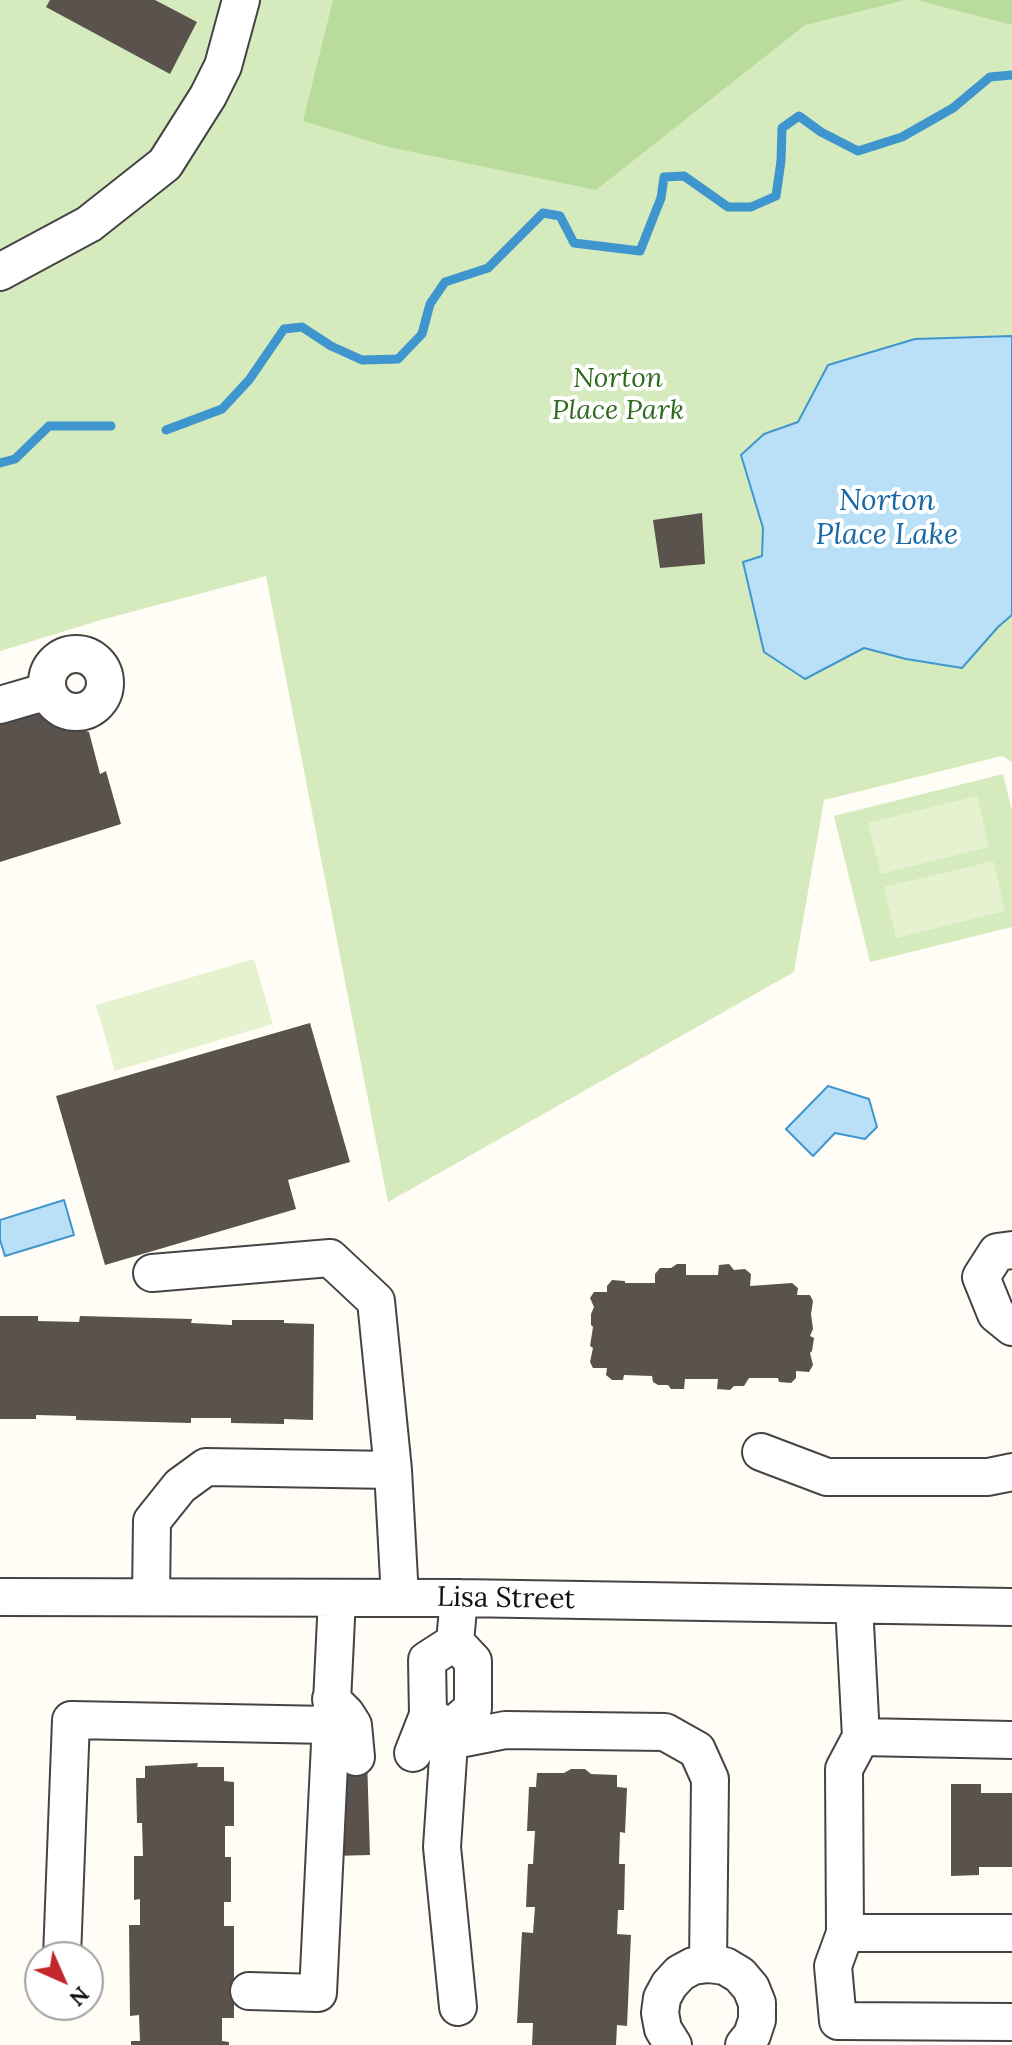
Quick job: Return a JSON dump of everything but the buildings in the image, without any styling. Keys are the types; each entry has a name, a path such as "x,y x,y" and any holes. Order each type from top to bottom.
{"street":[{"path":"0,272 89,224 165,164 223,66 241,0"},
{"path":"0,705 48,691"},
{"path":"1012,1250 997,1252 981,1277 996,1314 1012,1327"},
{"path":"152,1273 330,1258 376,1301 393,1470 400,1598"},
{"path":"761,1452 827,1477 988,1477 1012,1472"},
{"path":"151,1596 152,1521 180,1486 206,1467 393,1470"},
{"name":"Lisa Street","path":"0,1597 459,1598 1012,1607"},
{"path":"249,1991 318,1993 337,1598"},
{"path":"458,2007 442,1847 442,1728 427,1660 455,1642 459,1598"},
{"path":"854,1605 861,1737 844,1769 845,1933 833,1966 838,2021 1012,2022"},
{"path":"63,1941 71,1720 346,1714 353,1725 356,1757"},
{"path":"413,1753 442,1728 665,1732 697,1750 710,1779 708,1964"},
{"path":"861,1737 1012,1740"},
{"path":"845,1933 1012,1933"},
{"path":"673,2045 663,2029 660,2013 662,1998 680,1973 693,1966 708,1964 725,1966 740,1975 751,1988 757,2003 757,2020 752,2035 744,2045"}],"green space":[{"name":"Norton Place Park","path":"0,0 1012,0 1012,762 1002,756 824,800 794,972 388,1202 266,576 101,620 0,651"},
{"path":"333,0 905,0 805,25 596,190 389,147 303,121"},
{"path":"917,0 1012,0 1012,25"},
{"path":"1003,774 1012,811 1012,927 870,962 834,816"},
{"path":"977,796 989,847 881,874 868,823"},
{"path":"993,861 1005,911 896,938 884,887"},
{"path":"254,959 273,1024 115,1071 96,1005"}],"water":[{"name":"Norton Place Lake","path":"1012,336 1012,615 962,668 864,648 805,679 764,652 743,562 762,556 763,528 741,455 764,434 798,422 828,365 915,339"},
{"path":"828,1086 869,1099 877,1127 865,1139 835,1133 813,1156 786,1129"},
{"path":"64,1200 74,1235 5,1256 0,1240 0,1220"}],"waterway":[{"path":"166,430 222,409 249,380 284,329 302,327 331,346 362,360 398,359 422,334 430,304 445,282 488,268 543,213 560,216 574,243 640,251 661,198 664,177 684,176 728,207 751,207 776,196 782,128 799,116 821,132 858,151 902,137 953,108 990,77 1012,75"},
{"path":"0,463 15,459 49,426 111,426"}]}
